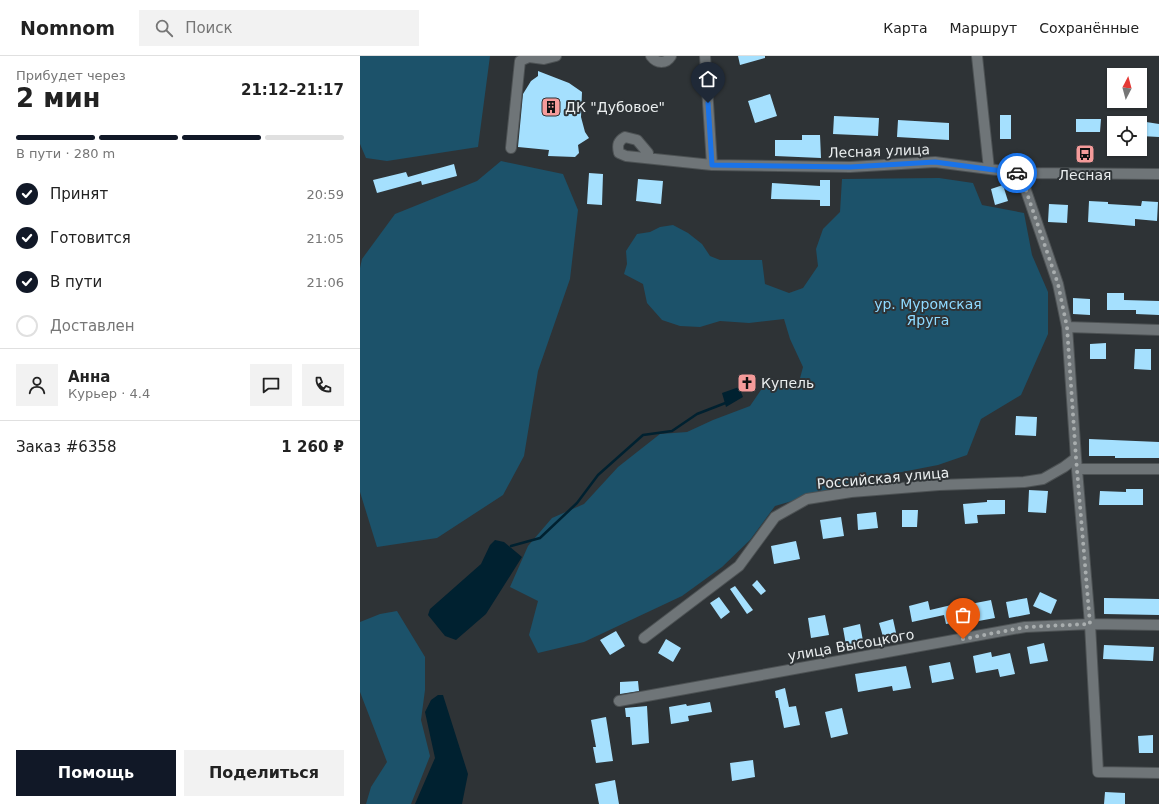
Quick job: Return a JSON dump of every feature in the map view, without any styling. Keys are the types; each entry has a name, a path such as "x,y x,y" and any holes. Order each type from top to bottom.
{"street":[{"path":"511,148 520,61 529,57 544,59 556,56"},
{"path":"651,56 660,62 667,61 671,56"},
{"path":"706,56 712,165"},
{"path":"977,56 989,168"},
{"name":"Лесная улица","path":"648,158 712,165 850,167 935,162 1020,173 1159,174"},
{"path":"1020,173 1058,284 1067,327 1090,624 1098,772 1159,773"},
{"path":"1067,327 1159,330"},
{"name":"Российская улица","path":"644,638 739,566 775,517 807,499 851,492 939,485 1024,482 1043,479 1076,458"},
{"path":"1077,469 1159,469"},
{"name":"улица Высоцкого","path":"619,701 1026,627 1090,624 1159,626"}],"green space":[{"path":"360,56 490,56 478,147 387,161 366,158 360,144"},
{"path":"501,161 563,174 578,210 570,279 538,371 524,456 503,495 437,538 377,547 360,492 360,268 362,259 395,214 477,181"},
{"name":"ур. Муромская Яруга","path":"939,178 973,183 982,205 1024,213 1032,255 1048,292 1048,334 1021,395 981,419 967,455 938,465 871,478 775,506 750,540 722,567 682,596 584,642 538,653 529,635 538,601 510,587 528,546 552,518 584,504 618,467 660,434 687,432 750,406 763,387 799,382 803,367 790,339 784,319 749,323 720,321 700,327 680,326 662,320 647,303 643,284 624,274 627,264 626,251 637,234 650,232 660,227 673,225 688,233 702,244 710,256 720,260 762,260 765,284 789,293 803,288 818,266 816,249 823,229 840,212 842,179"},
{"path":"397,611 425,657 425,690 421,720 430,756 411,804 366,804 371,787 387,762 360,692 360,622 380,614"}],"shaded area":[{"path":"739,387 743,397 726,407 722,393"},
{"path":"495,540 504,542 522,557 486,614 456,640 445,636 428,615 430,609 481,564 490,545"},
{"path":"438,695 443,695 468,774 462,804 415,804 435,758 425,712 431,700"}],"building":[{"path":"738,56 765,56 765,58 740,65"},
{"name":"ДК \"Дубовое\"","path":"538,71 569,83 582,92 581,117 585,132 589,138 578,145 579,153 575,157 548,156 549,150 518,147 523,94 531,81 538,76"},
{"path":"770,94 777,116 755,123 748,101"},
{"path":"1000,115 1011,115 1011,139 1000,139"},
{"path":"834,116 879,118 878,136 833,134"},
{"path":"1076,119 1101,119 1100,132 1076,132"},
{"path":"898,120 949,123 949,140 897,137"},
{"path":"1147,122 1159,124 1159,137 1147,136"},
{"path":"802,135 820,135 821,158 775,156 775,140 802,140"},
{"path":"454,164 457,176 422,185 421,181 377,193 373,180 406,172 408,177"},
{"path":"589,173 603,174 602,205 587,204"},
{"path":"638,179 663,181 661,204 636,201"},
{"path":"820,180 830,180 830,206 820,206 820,200 771,199 772,183 820,186"},
{"path":"1003,185 1008,201 995,205 991,189"},
{"path":"1089,201 1141,206 1142,201 1158,202 1157,221 1135,219 1135,226 1088,222"},
{"path":"1049,204 1068,205 1067,223 1048,222"},
{"path":"1107,293 1124,293 1124,300 1159,301 1159,315 1136,314 1136,310 1107,310"},
{"path":"1073,298 1090,299 1090,315 1073,314"},
{"path":"1106,343 1106,359 1090,359 1090,344"},
{"path":"1135,349 1151,349 1151,370 1134,369"},
{"path":"1016,416 1037,417 1036,436 1015,435"},
{"path":"1089,439 1159,442 1159,458 1115,458 1115,456 1089,456"},
{"path":"1126,489 1143,489 1143,505 1099,505 1100,491 1126,492"},
{"path":"1029,490 1048,491 1046,513 1028,512"},
{"path":"987,500 1005,500 1005,514 977,515 978,523 965,524 963,504 987,502"},
{"path":"902,510 918,510 917,527 902,527"},
{"path":"876,512 878,528 858,530 857,514"},
{"path":"841,517 844,536 823,539 820,520"},
{"path":"796,541 800,559 774,564 771,546"},
{"path":"757,580 766,591 761,595 752,585"},
{"path":"735,586 753,610 747,614 730,589"},
{"path":"1040,592 1057,600 1051,614 1033,606"},
{"path":"719,597 730,612 721,619 710,603"},
{"path":"1027,598 1030,614 1009,618 1006,602"},
{"path":"1104,598 1159,599 1159,615 1104,614"},
{"path":"991,600 995,618 973,622 973,619 946,624 944,615 912,622 909,606 928,601 930,610 960,603 960,606"},
{"path":"825,615 829,635 811,638 808,618"},
{"path":"893,619 897,637 884,640 879,623"},
{"path":"860,624 863,641 846,645 843,628"},
{"path":"616,631 625,646 610,655 600,640"},
{"path":"666,639 681,648 673,662 658,653"},
{"path":"1044,643 1048,661 1030,664 1027,647"},
{"path":"1104,645 1154,647 1153,661 1103,659"},
{"path":"991,652 992,657 1010,653 1015,674 1000,677 998,669 976,673 973,656"},
{"path":"950,662 954,679 932,683 929,666"},
{"path":"906,666 911,688 893,691 892,686 858,692 855,674"},
{"path":"638,681 639,691 620,694 620,682"},
{"path":"785,688 789,707 796,706 800,725 784,728 778,698 776,698 775,691"},
{"path":"710,702 712,712 688,716 689,721 671,724 669,707"},
{"path":"647,706 649,743 632,745 630,717 626,717 625,708"},
{"path":"842,708 848,734 831,738 825,712"},
{"path":"606,717 613,761 596,763 593,747 596,747 591,720"},
{"path":"1153,735 1153,753 1139,753 1138,736"},
{"path":"753,760 755,777 732,781 730,763"},
{"path":"615,780 619,804 599,804 595,784"},
{"path":"1105,792 1125,793 1125,804 1104,804"}],"waterway":[{"path":"511,546 540,538 577,503 598,475 643,435 672,431 697,414 728,402"}],"way so far":[{"path":"963,639 1026,627 1090,624 1067,327 1058,284 1020,173 1017,173"}],"place":[{"name":"ДК \"Дубовое\"","path":"551,107"},
{"name":"Лесная","path":"1085,154"},
{"name":"Купель","path":"747,383"}],"route":[{"path":"708,103 712,165 850,167 896,166 935,162 989,168 1017,173"}]}
